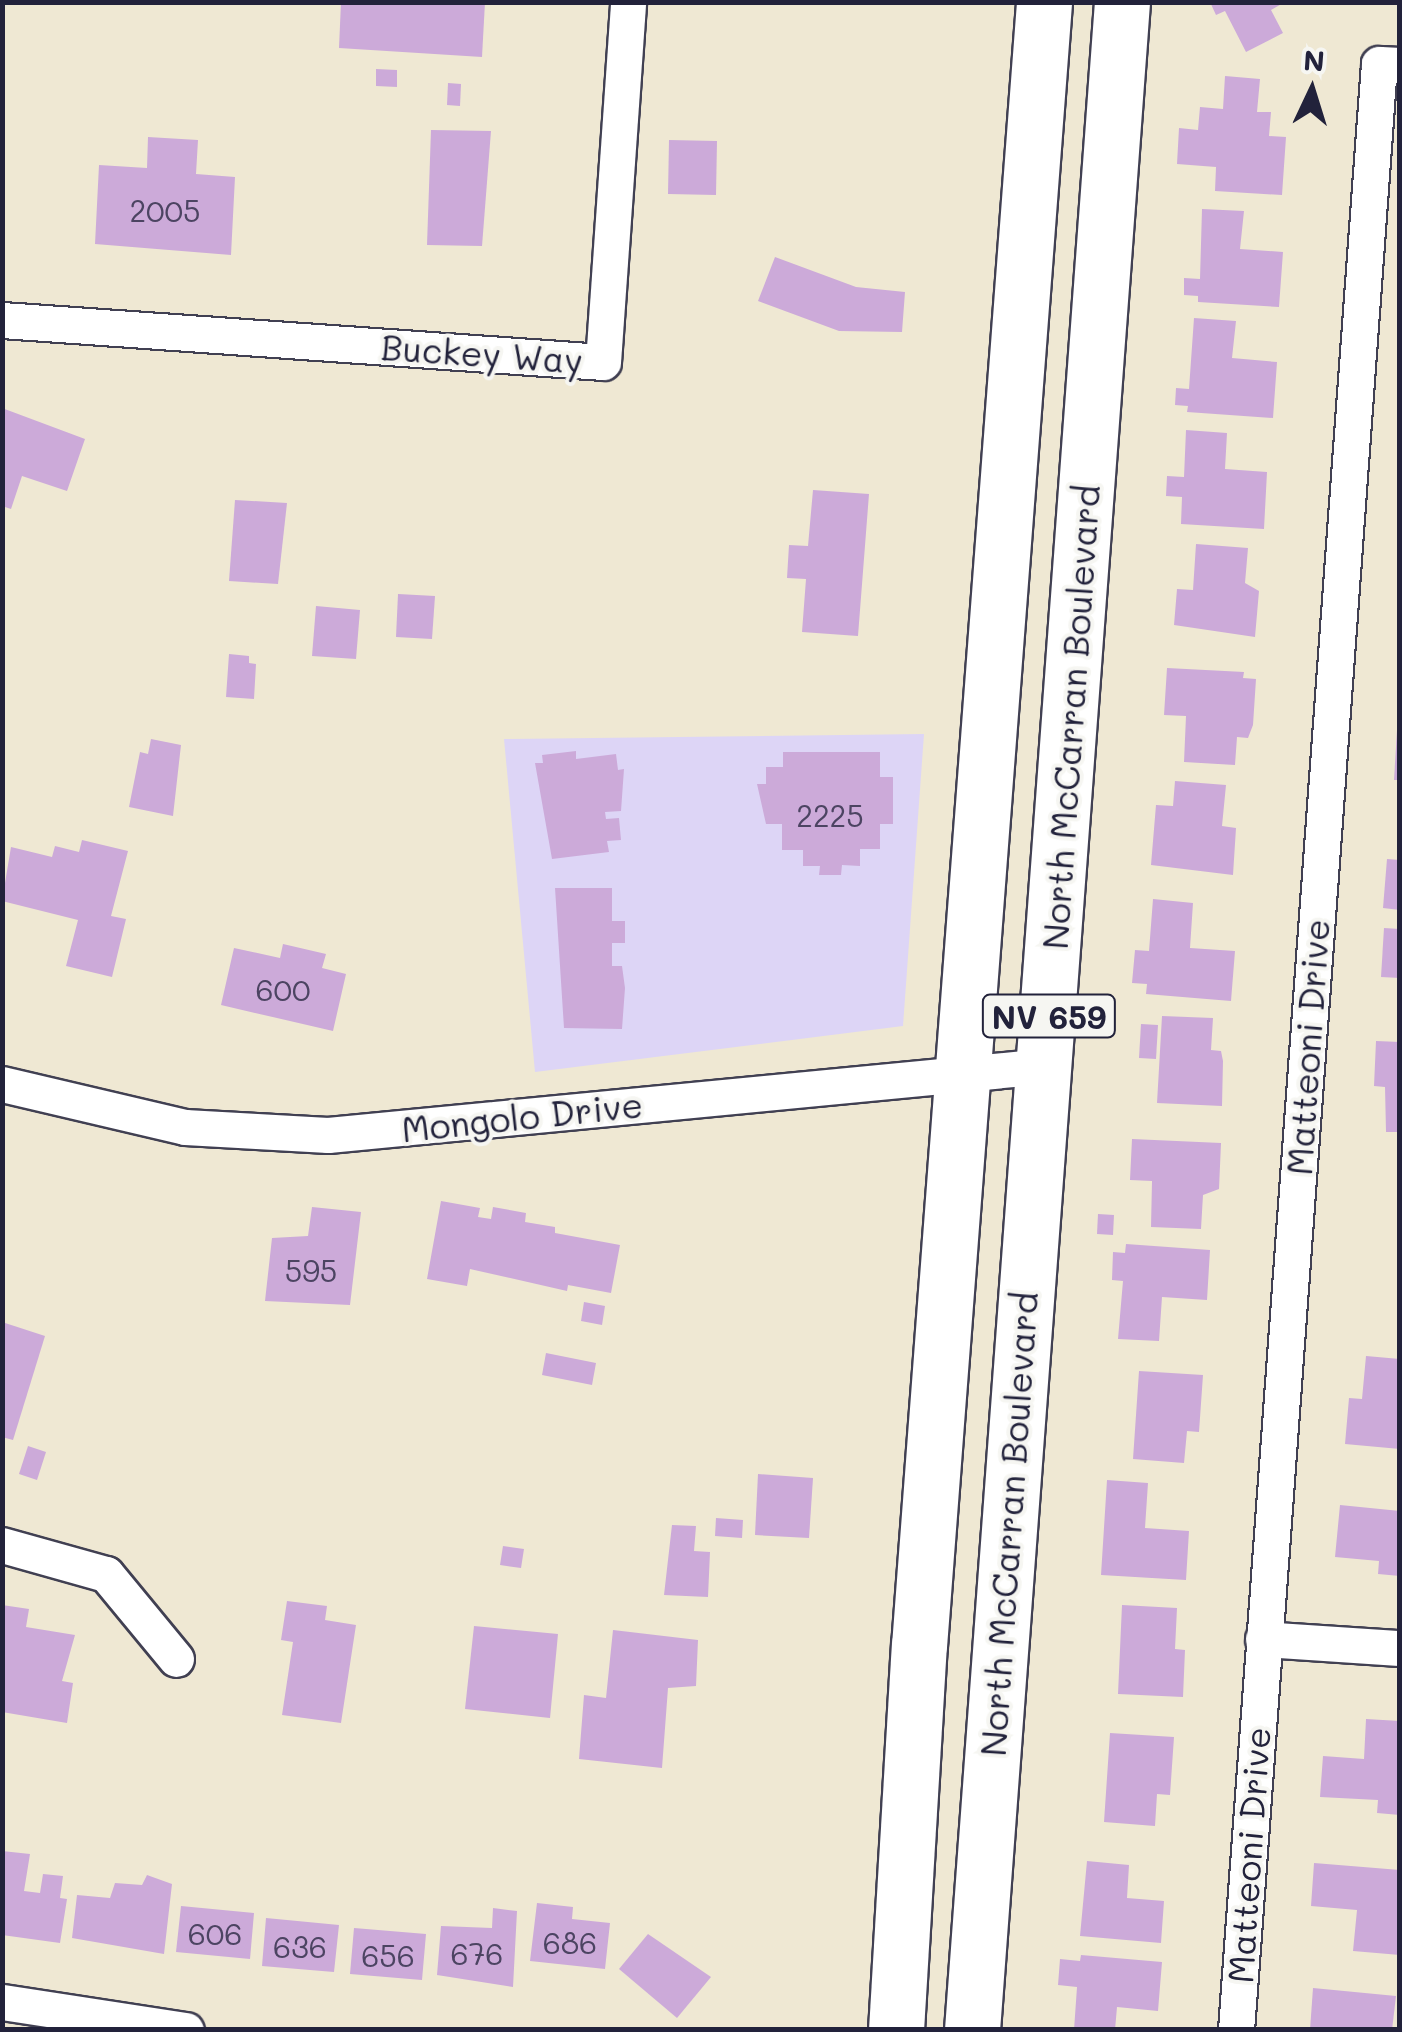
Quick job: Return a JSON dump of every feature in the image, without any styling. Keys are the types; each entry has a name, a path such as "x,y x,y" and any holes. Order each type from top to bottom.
{"main road":[{"name":"NV 659","path":"896,2030 919,1646 967,1074 1044,2"},
{"name":"North McCarran Boulevard","path":"972,2030 1122,2"}],"street":[{"name":"Buckey Way","path":"2,320 603,362 628,2"},
{"name":"Matteoni Drive","path":"1236,2030 1389,65"},
{"name":"Mongolo Drive","path":"2,1084 185,1126 328,1135 1045,1066"},
{"path":"2,1545 106,1574 176,1659"},
{"path":"1264,1639 1400,1648"},
{"path":"2,2002 186,2030"}],"shaded area":[{"path":"924,734 903,1026 535,1072 504,739"}],"building":[{"path":"341,2 485,2 482,57 339,48"},
{"path":"1210,2 1285,2 1271,10 1283,33 1246,52 1225,11 1216,15"},
{"path":"376,69 397,70 397,87 376,86"},
{"path":"1225,76 1260,79 1257,112 1271,112 1269,136 1286,137 1282,195 1215,191 1216,167 1177,164 1179,128 1198,130 1200,107 1223,109"},
{"path":"448,83 461,84 460,106 447,105"},
{"path":"431,130 491,131 482,246 427,245"},
{"path":"148,137 198,140 196,174 235,177 231,255 95,244 99,165 147,168"},
{"path":"669,140 717,141 716,195 668,194"},
{"path":"1202,209 1244,211 1240,249 1283,252 1279,307 1198,302 1198,296 1184,295 1184,278 1200,279"},
{"path":"775,257 856,287 905,292 902,332 839,331 758,301"},
{"path":"1194,318 1236,321 1232,358 1277,362 1273,418 1187,412 1188,406 1175,405 1176,388 1189,389"},
{"path":"2,408 85,439 67,491 22,476 11,509 2,506"},
{"path":"1186,430 1227,433 1225,469 1267,472 1264,529 1181,524 1182,497 1166,496 1167,476 1184,477"},
{"path":"813,490 869,494 858,636 802,632 806,579 787,578 789,545 808,546"},
{"path":"235,500 287,503 278,584 229,581"},
{"path":"1196,544 1248,548 1245,583 1259,591 1255,637 1174,625 1177,589 1193,590"},
{"path":"398,594 435,596 432,639 396,637"},
{"path":"316,606 360,610 356,659 312,656"},
{"path":"229,654 249,656 249,663 256,664 254,699 226,697"},
{"path":"1167,668 1244,672 1243,678 1256,679 1253,725 1248,738 1237,737 1235,765 1184,762 1186,716 1164,715"},
{"path":"1397,730 1400,780 1394,780"},
{"path":"151,739 181,745 173,816 129,807 140,752 148,754"},
{"path":"576,751 576,759 616,754 618,770 624,769 621,811 605,812 606,819 619,818 621,840 607,841 609,852 552,859 535,763 543,763 542,755"},
{"path":"783,752 880,752 880,777 893,777 893,824 880,824 880,849 860,849 860,866 842,865 841,875 819,875 820,866 803,866 803,850 782,850 782,824 766,824 757,784 766,784 766,767 783,767"},
{"path":"1175,781 1226,785 1222,826 1236,828 1233,875 1151,865 1156,805 1173,806"},
{"path":"82,840 128,851 111,916 126,919 112,977 66,966 78,920 2,901 11,847 52,857 55,846 79,852"},
{"path":"1387,859 1400,860 1400,910 1383,908"},
{"path":"555,888 612,888 612,921 625,921 625,943 612,943 612,966 622,966 625,988 622,1029 564,1028"},
{"path":"1153,899 1193,903 1190,948 1235,951 1231,1001 1146,994 1147,984 1132,983 1135,950 1149,951"},
{"path":"1384,928 1400,929 1400,978 1381,977"},
{"path":"283,944 326,954 322,968 346,974 333,1031 221,1005 234,948 280,958"},
{"path":"1162,1016 1213,1018 1211,1050 1221,1051 1223,1061 1222,1106 1157,1103"},
{"path":"1141,1024 1158,1025 1156,1059 1139,1058"},
{"path":"1376,1041 1400,1042 1400,1132 1386,1132 1385,1087 1374,1086"},
{"path":"1132,1139 1221,1143 1219,1189 1203,1195 1201,1229 1151,1227 1152,1181 1130,1180"},
{"path":"441,1201 480,1208 478,1217 491,1219 493,1207 526,1213 525,1222 555,1227 555,1233 620,1245 611,1293 568,1285 567,1291 470,1269 467,1286 427,1279"},
{"path":"312,1207 361,1212 350,1305 265,1301 272,1238 308,1236"},
{"path":"1098,1214 1114,1215 1113,1235 1097,1234"},
{"path":"1126,1244 1210,1250 1207,1300 1162,1297 1159,1341 1118,1339 1123,1281 1112,1280 1113,1252 1125,1253"},
{"path":"584,1302 605,1306 602,1325 581,1321"},
{"path":"2,1322 45,1336 13,1440 2,1437"},
{"path":"546,1353 596,1363 592,1385 542,1375"},
{"path":"1366,1356 1400,1359 1400,1449 1345,1444 1349,1398 1362,1399"},
{"path":"1139,1371 1203,1375 1199,1432 1187,1431 1184,1463 1133,1459"},
{"path":"28,1446 46,1452 37,1480 19,1474"},
{"path":"758,1474 813,1478 809,1538 755,1535"},
{"path":"1107,1480 1148,1483 1145,1528 1189,1531 1186,1580 1101,1575"},
{"path":"1340,1505 1400,1511 1400,1576 1378,1574 1379,1561 1335,1557"},
{"path":"716,1518 743,1520 742,1538 715,1536"},
{"path":"672,1525 696,1526 694,1551 710,1552 708,1597 664,1595"},
{"path":"503,1546 524,1549 521,1568 500,1565"},
{"path":"287,1601 327,1606 325,1620 356,1625 341,1723 282,1715 293,1642 281,1640"},
{"path":"2,1605 29,1609 26,1627 75,1635 62,1681 73,1683 67,1723 2,1712"},
{"path":"1122,1605 1177,1608 1175,1649 1185,1650 1183,1697 1118,1694"},
{"path":"474,1626 558,1634 550,1718 465,1709"},
{"path":"613,1630 698,1640 696,1686 668,1688 662,1768 579,1759 584,1695 606,1698"},
{"path":"1366,1719 1400,1721 1400,1815 1377,1813 1378,1800 1320,1797 1323,1756 1364,1759"},
{"path":"1110,1733 1174,1737 1170,1795 1157,1794 1155,1826 1104,1822"},
{"path":"2,1851 30,1854 24,1891 40,1893 43,1874 63,1876 60,1898 67,1899 60,1943 2,1935"},
{"path":"1087,1861 1129,1865 1127,1898 1164,1901 1161,1943 1080,1936"},
{"path":"1314,1863 1400,1870 1400,1955 1353,1951 1357,1910 1311,1906"},
{"path":"147,1875 172,1884 164,1954 72,1938 77,1895 110,1898 115,1883 142,1885"},
{"path":"537,1903 573,1907 572,1919 610,1923 605,1969 530,1961"},
{"path":"181,1906 254,1913 250,1959 176,1952"},
{"path":"493,1908 517,1911 513,1987 437,1975 441,1926 492,1928"},
{"path":"266,1918 339,1925 334,1972 262,1966"},
{"path":"354,1928 426,1934 422,1980 350,1974"},
{"path":"648,1934 711,1977 677,2018 619,1969"},
{"path":"1081,1955 1162,1962 1158,2011 1117,2007 1115,2030 1074,2030 1077,1987 1058,1985 1060,1959 1080,1961"},
{"path":"1313,1988 1396,1996 1392,2030 1310,2030"}]}
